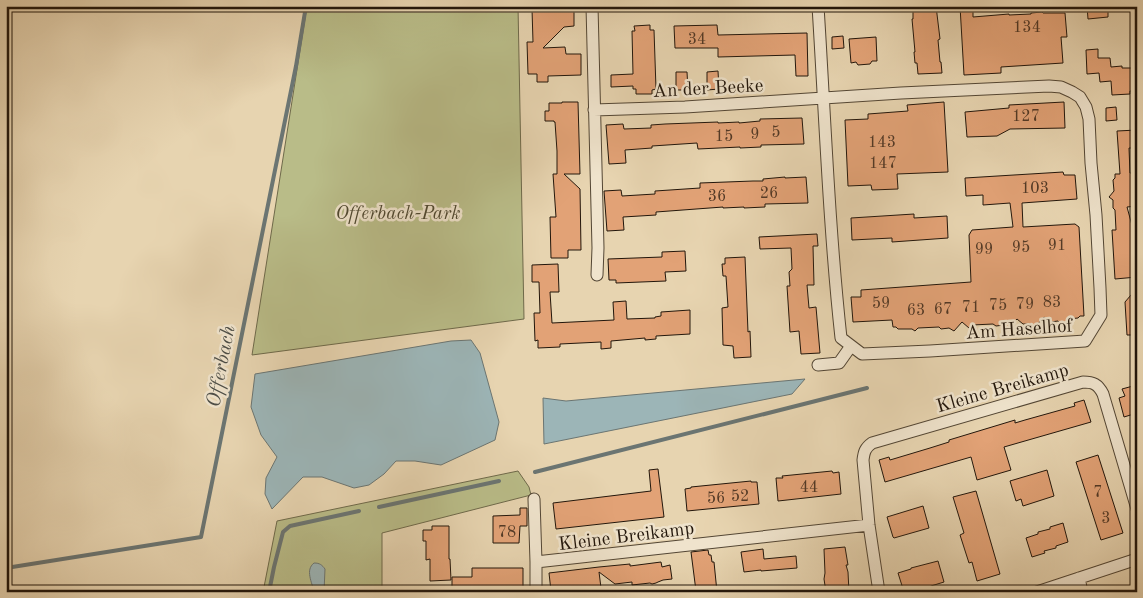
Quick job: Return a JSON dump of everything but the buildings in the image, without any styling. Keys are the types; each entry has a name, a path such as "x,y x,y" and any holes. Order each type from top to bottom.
{"street":[{"path":"592,6 598,248 597,275"},
{"path":"818,6 834,278 841,338 851,346 839,363 818,365"},
{"name":"Am Haselhof","path":"824,98 1049,86 1061,87 1080,98 1086,107 1089,118 1101,315 1084,341 862,354 851,346"},
{"name":"An der Beeke","path":"594,110 824,98"},
{"name":"Kleine Breikamp","path":"879,592 869,525 863,460 866,448 872,443 1083,382 1095,383 1103,394 1137,509"},
{"name":"Kleine Breikamp","path":"534,499 536,592"},
{"name":"Kleine Breikamp","path":"536,562 869,525"},
{"path":"1037,592 1137,559"},
{"path":"1079,578 1082,592"}],"green space":[{"name":"Offerbach-Park","path":"307,6 518,6 524,319 252,355"},
{"path":"518,471 529,487 531,495 382,533 382,592 263,592 277,521"}],"water":[{"path":"471,340 480,353 499,422 495,440 441,465 415,461 396,461 384,474 369,485 354,488 322,477 303,477 272,509 265,494 266,478 277,457 261,435 251,407 255,374 451,341"},
{"path":"805,379 792,394 544,444 543,398 566,401"},
{"path":"314,563 321,564 325,569 324,592 314,592 310,569"}],"waterway":[{"name":"Offerbach","path":"6,568 201,537 296,66 306,6"},
{"path":"535,472 867,388"},
{"path":"379,507 499,481"},
{"path":"269,592 283,532 290,526 359,511"}]}
